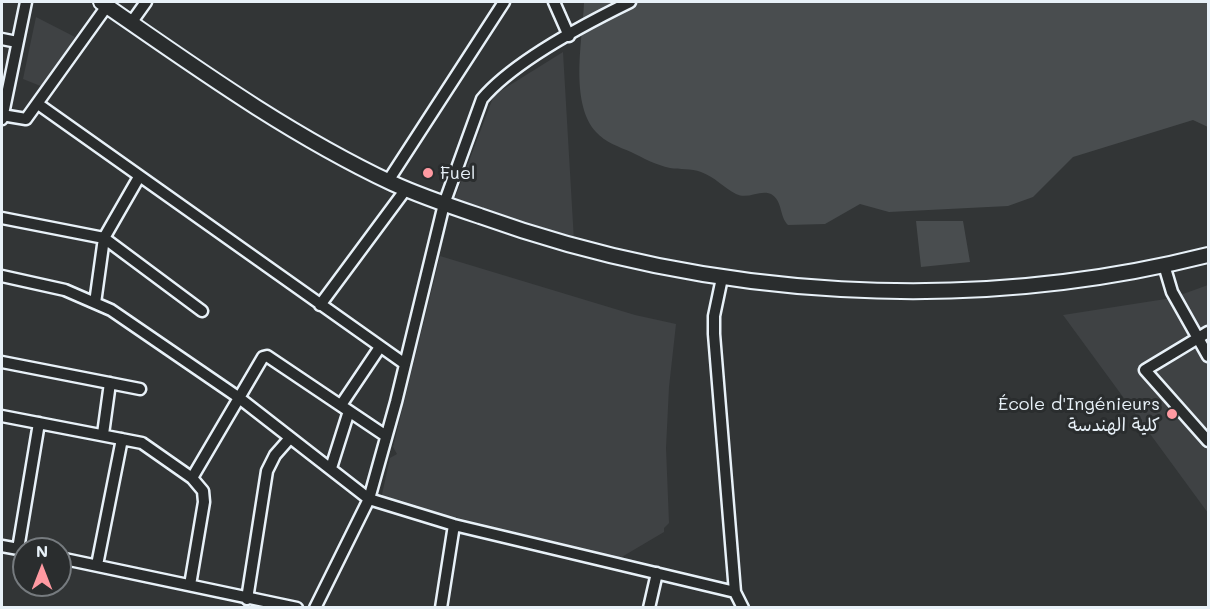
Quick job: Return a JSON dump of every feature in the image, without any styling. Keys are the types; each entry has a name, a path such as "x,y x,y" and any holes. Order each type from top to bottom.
{"main road":[{"path":"104,4 284,125 388,181 444,204 601,254 722,278 844,288 947,290 1037,285 1164,265 1209,255"}],"street":[{"path":"26,2 2,117 26,119 104,4"},
{"path":"131,23 146,2"},
{"path":"388,181 504,2"},
{"path":"554,2 569,36"},
{"path":"315,608 369,499 444,204 482,99 525,62 630,2"},
{"path":"2,39 17,42"},
{"path":"38,104 405,364"},
{"path":"95,303 104,238 139,177"},
{"path":"320,305 406,189"},
{"path":"2,218 104,238 202,312"},
{"path":"1164,265 1172,292 1209,356"},
{"path":"2,276 65,290 95,303 147,333 238,396 369,499 454,525 735,592"},
{"path":"722,278 714,325 735,592 743,608"},
{"path":"1208,440 1145,370 1209,332"},
{"path":"331,468 345,408 380,347"},
{"path":"192,478 238,396 263,357 267,356 386,436"},
{"path":"2,362 140,389"},
{"path":"103,434 110,383"},
{"path":"2,416 103,434 151,447 192,478 203,491 204,502 190,585"},
{"path":"23,537 39,423"},
{"path":"97,565 122,438"},
{"path":"247,599 267,471 275,454 290,438"},
{"path":"441,608 454,525"},
{"path":"72,560 297,608"},
{"path":"649,608 657,573"}],"shaded area":[{"path":"584,2 1208,2 1208,127 1193,120 1073,157 1033,197 1008,206 889,212 860,204 825,224 788,225 775,197 771,194 740,196 706,174 655,163 612,144 596,132 588,119 580,87"},
{"path":"36,17 75,37 43,87 23,79"},
{"path":"563,52 574,241 455,198 494,95"},
{"path":"916,221 963,221 970,262 921,267"},
{"path":"440,256 635,315 676,324 669,387 666,448 669,523 664,528 664,532 620,558 381,499 390,458 397,454 393,447"},
{"name":"École d'Ingénieurs كلية الهندسة","path":"1208,285 1208,513 1063,315 1172,298"}],"place":[{"name":"Fuel","path":"428,173"},
{"name":"École d'Ingénieurs كلية الهندسة","path":"1172,414"}]}
